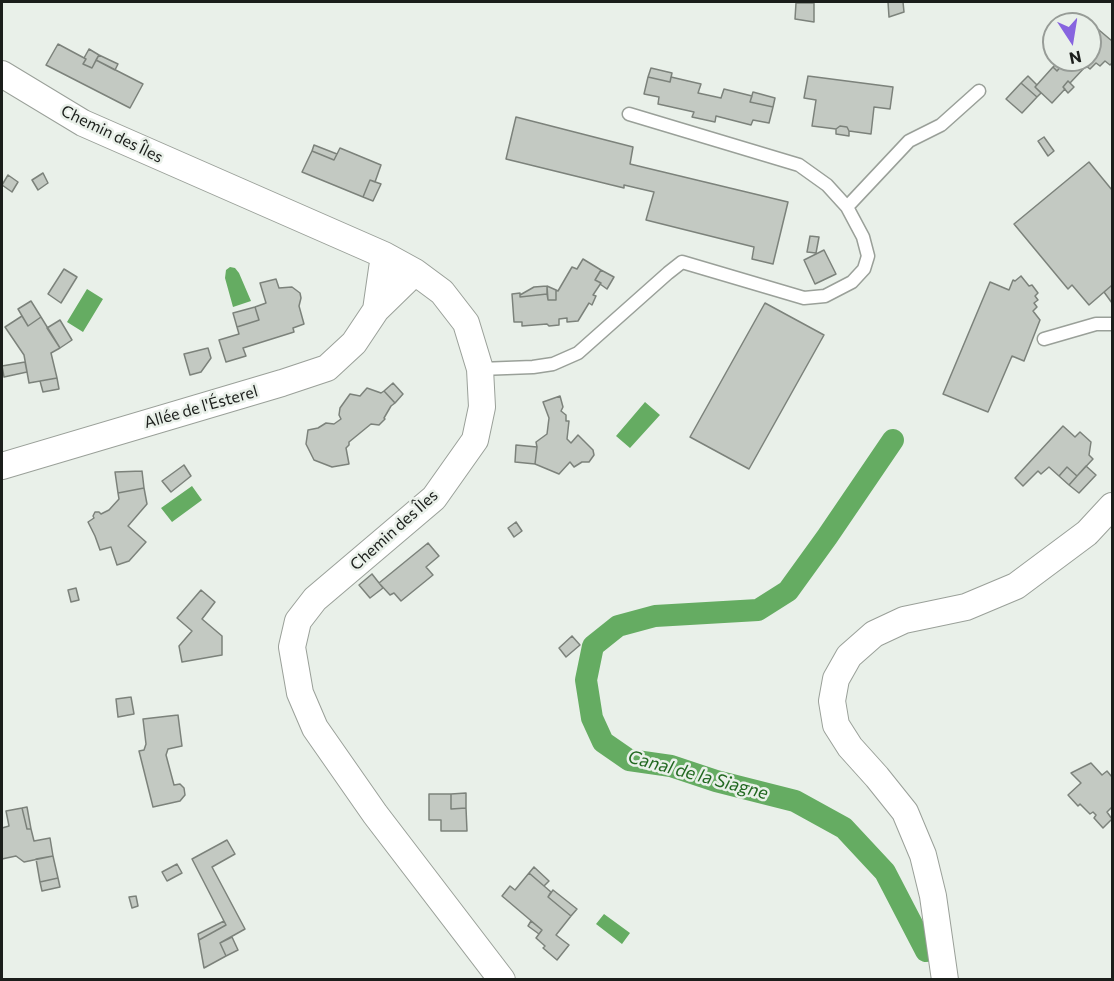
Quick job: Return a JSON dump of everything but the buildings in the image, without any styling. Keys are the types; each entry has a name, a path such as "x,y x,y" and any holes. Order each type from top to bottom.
{"street":[{"name":"Chemin des Îles","path":"2,74 83,123 384,255 415,272 442,292 466,323 480,369 482,407 475,440 434,498 315,599 298,621 292,647 300,693 315,728 375,814 502,980"},
{"name":"Allée de l'Ésterel","path":"376,310 384,255"},
{"name":"Allée de l'Ésterel","path":"2,466 327,368 354,343 376,310 415,272"},
{"path":"945,980 933,896 922,855 905,812 850,747 836,725 832,701 836,679 849,656 874,634 904,620 966,606 1016,586 1087,533 1113,506"}],"lane":[{"path":"847,207 909,141 941,125 979,91"},
{"path":"480,369 553,364 578,353 682,262 804,298 825,296 852,282 864,269 868,256 863,237 847,207 827,185 799,165 629,114"},
{"path":"1044,339 1096,324 1113,324"}],"shaded area":[{"path":"230,267 235,268 239,273 251,301 233,307 225,278 226,270"},
{"path":"87,289 103,299 83,332 67,322"},
{"path":"645,402 660,415 630,448 616,436"},
{"path":"192,486 202,500 172,522 161,508"},
{"path":"604,914 630,933 622,944 596,924"}],"waterway":[{"name":"Canal de la Siagne","path":"893,440 788,591 758,610 655,616 618,626 593,646 586,680 592,718 603,742 629,760 671,766 716,781 795,801 844,828 885,872 926,951"}]}
